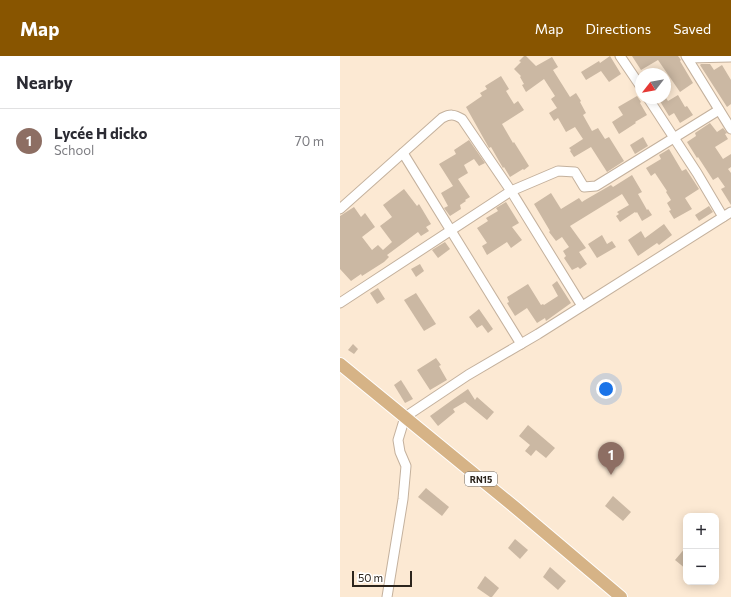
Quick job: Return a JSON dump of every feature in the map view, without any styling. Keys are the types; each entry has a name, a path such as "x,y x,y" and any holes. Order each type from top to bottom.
{"main road":[{"name":"RN15","path":"340,364 517,509 621,597"}],"street":[{"path":"620,56 635,78"},
{"path":"687,57 731,57"},
{"path":"687,57 731,129"},
{"path":"387,597 406,466 400,452 398,440 405,417 468,375 521,344 727,214 697,173 652,104"},
{"path":"340,302 511,191 558,171 574,172 584,187 596,186 719,110"},
{"path":"340,209 442,118 449,115 455,115 462,119 511,191 582,306"},
{"path":"403,153 521,344"}],"building":[{"path":"526,56 536,66 552,57 558,67 553,70 570,97 576,93 586,113 583,115 592,131 598,128 605,139 609,137 624,161 607,172 591,147 574,157 569,148 583,139 575,127 566,132 558,118 554,121 549,113 557,108 551,99 555,96 544,79 526,92 522,85 524,84 520,77 521,76 514,69 521,62 519,61"},
{"path":"610,56 621,74 609,82 601,71 586,80 581,72 599,61 600,63"},
{"path":"632,56 678,56 693,83 680,92 671,79 671,68 664,68 658,60 644,68 640,68"},
{"path":"710,64 714,70 722,65 731,80 731,104 727,107 700,65"},
{"path":"501,76 509,89 506,91 514,104 518,101 524,110 502,124 529,166 510,177 491,147 489,148 466,107 482,96 480,93 487,89 485,86"},
{"path":"678,95 685,107 687,106 693,115 680,123 674,113 669,116 662,104 671,104 671,99"},
{"path":"635,97 635,104 641,104 647,115 619,134 612,122 623,115 618,107"},
{"path":"710,123 717,132 723,128 727,133 725,134 728,139 715,147 723,159 731,154 731,167 728,169 731,173 731,205 721,189 725,187 718,177 713,180 687,142 696,136 695,133"},
{"path":"643,137 648,146 635,154 630,145"},
{"path":"469,140 485,163 479,166 474,159 464,165 468,173 458,179 470,197 460,205 461,209 450,216 444,208 448,206 441,193 453,186 439,164 456,154 454,150"},
{"path":"669,149 682,171 686,169 699,189 685,198 692,209 674,219 669,211 671,210 667,203 671,200 666,192 667,191 655,173 651,176 646,168 661,159 659,155"},
{"path":"632,175 642,192 638,194 647,210 648,209 652,215 642,221 637,212 635,212 620,222 616,216 619,214 617,212 629,205 622,194 570,226 586,248 579,252 587,264 580,269 578,267 572,270 564,258 566,256 563,251 569,247 562,237 556,241 549,232 550,231 534,204 551,193 561,209 579,198 582,202 611,185 613,187"},
{"path":"404,189 417,206 419,204 431,224 426,227 429,231 421,236 418,232 387,255 389,257 384,262 351,281 340,269 340,216 354,207 361,217 365,213 375,227 362,237 372,250 378,245 383,250 392,242 380,226 392,217 383,205"},
{"path":"506,202 519,223 512,227 522,240 511,248 507,242 487,255 482,246 487,243 477,228 488,221 486,218 498,211 496,208"},
{"path":"709,206 713,212 699,221 695,215"},
{"path":"664,224 672,235 659,245 657,243 638,256 628,240 641,231 645,238"},
{"path":"602,235 607,244 612,241 616,247 597,258 588,244"},
{"path":"445,242 450,249 438,258 432,250"},
{"path":"420,264 424,271 416,277 411,269"},
{"path":"557,281 571,303 546,321 545,318 537,323 527,308 515,316 507,303 509,302 507,297 528,284 541,305 544,305 558,296 552,285"},
{"path":"378,288 385,299 377,304 370,293"},
{"path":"416,293 436,324 424,331 404,300"},
{"path":"479,309 493,329 488,333 482,325 477,328 469,317"},
{"path":"353,344 358,349 354,354 348,350"},
{"path":"436,358 441,365 439,366 447,380 430,390 417,370"},
{"path":"401,380 413,399 405,403 394,385"},
{"path":"468,389 475,400 477,397 494,412 487,420 465,402 453,409 455,412 438,426 430,416"},
{"path":"528,425 555,448 546,458 536,450 531,456 525,451 530,445 519,436"},
{"path":"426,488 449,507 442,516 418,497"},
{"path":"613,496 631,512 623,521 605,506"},
{"path":"515,539 528,550 520,559 508,548"},
{"path":"683,551 683,567 675,560"},
{"path":"550,567 566,581 558,590 543,577"},
{"path":"485,576 499,588 492,597 477,588"}],"place":[{"name":"Lycée H dicko","path":"611,475"}]}
